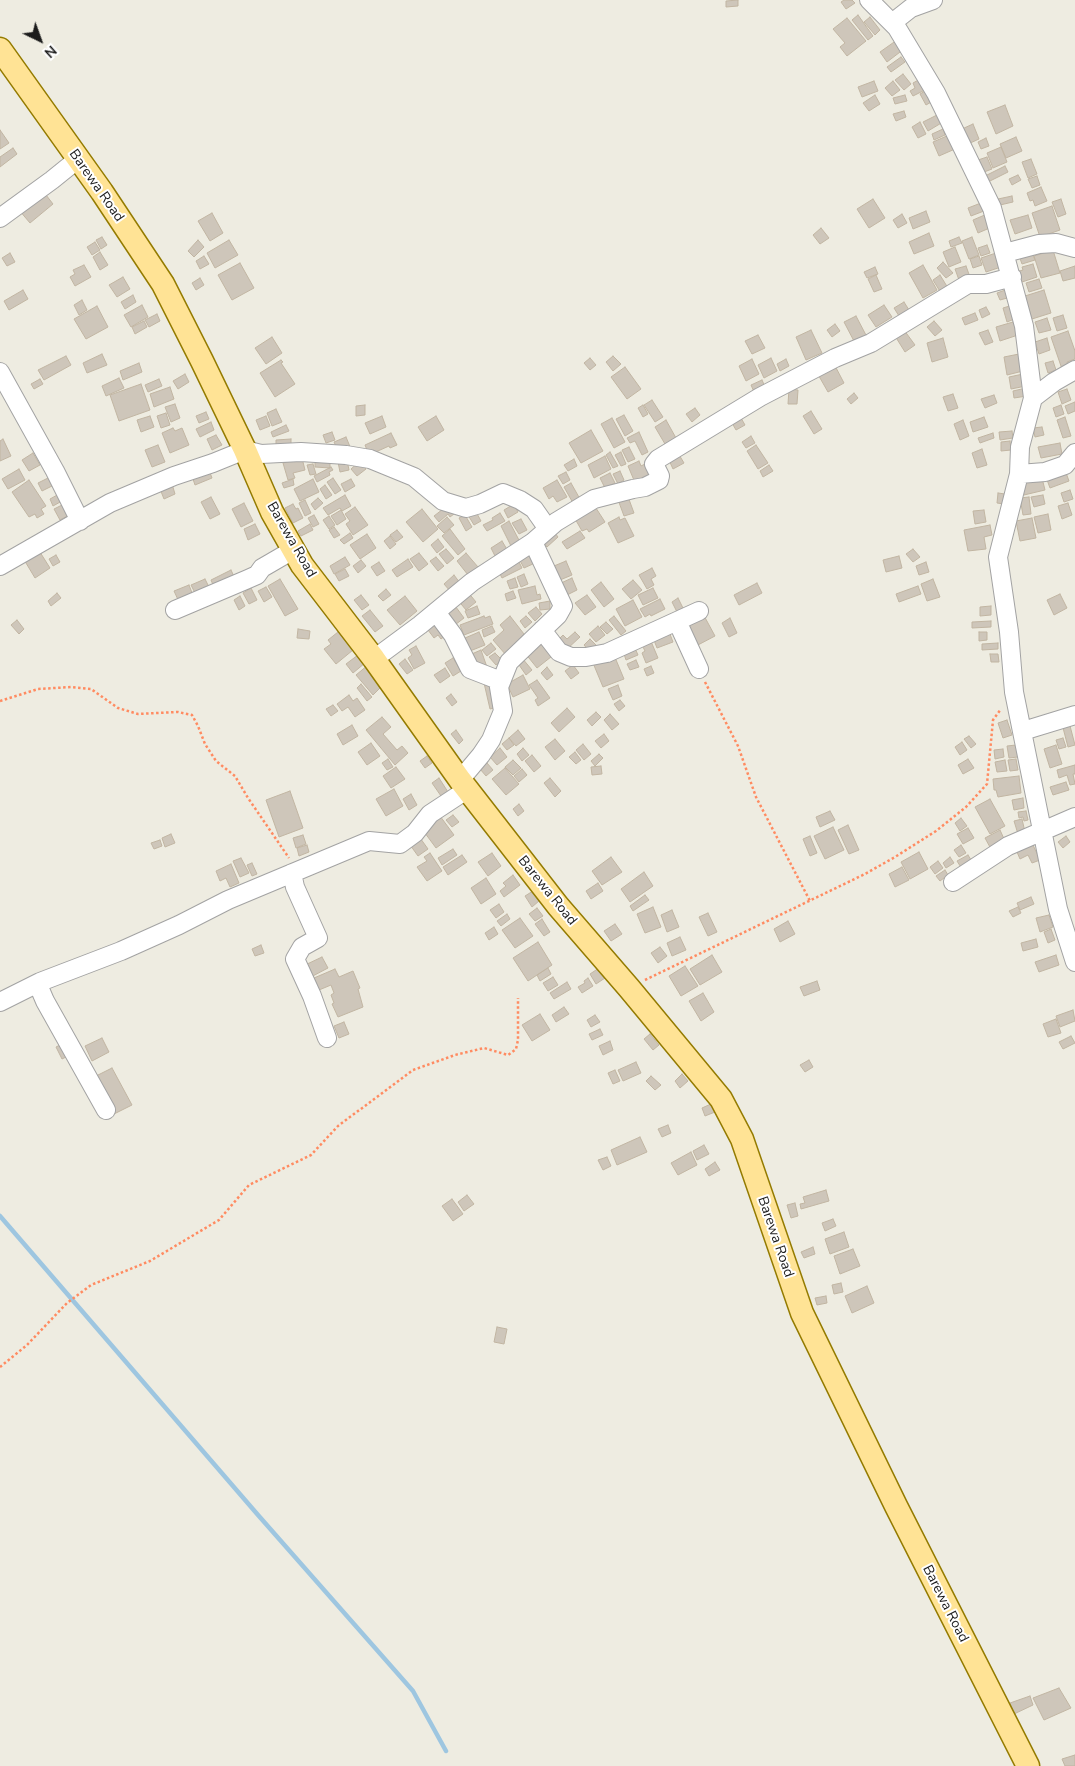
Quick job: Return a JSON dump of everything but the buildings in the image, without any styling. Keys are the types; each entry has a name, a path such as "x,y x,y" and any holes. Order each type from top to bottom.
{"main road":[{"name":"Barewa Road","path":"0,49 102,192 163,284 245,450 272,512 302,564 374,659 464,784 558,906 721,1099 742,1139 802,1313 896,1506 1028,1766"}],"street":[{"path":"869,0 897,28 936,93 992,208 1024,326 1033,398 1020,447 1019,474 998,557 1009,632 1014,692 1058,909 1075,962"},
{"path":"892,23 910,8 933,0"},
{"path":"0,218 78,159"},
{"path":"1005,253 1038,244 1056,243 1075,248"},
{"path":"374,659 472,582 533,542 556,522 594,499 645,487 659,480 660,476 654,464 658,459 760,398 836,358 871,343 968,284 986,284 1012,277"},
{"path":"1033,398 1054,382 1075,370"},
{"path":"0,372 55,471 80,521"},
{"path":"0,566 110,503 174,476 245,450 262,454 301,452 346,455 370,459 414,477 443,501 466,508 480,504 503,493 520,500 534,509 548,528"},
{"path":"1019,474 1045,472 1065,465 1075,454"},
{"path":"0,1002 40,982 121,951 228,900 369,841 400,844 415,833 430,814 464,784 491,740 503,711 499,687 509,662 558,615 563,606 533,542"},
{"path":"176,610 257,575 262,568 293,550"},
{"path":"542,630 559,652 571,657 586,657 607,652 700,611"},
{"path":"436,612 453,635 470,669 501,681"},
{"path":"677,621 699,669"},
{"path":"1023,731 1075,714"},
{"path":"953,882 1008,846 1075,817"},
{"path":"292,873 318,938 302,947 295,959 312,996 327,1038"},
{"path":"40,982 39,987 45,1001 106,1110"}],"path":[{"path":"699,669 738,746 756,797 810,902"},
{"path":"0,701 38,689 92,689 118,708 138,714 178,712 192,715 205,744 216,762 235,776 292,864 292,873"},
{"path":"629,988 810,902 895,857 936,831 966,807 987,784 993,720 1014,692"},
{"path":"0,1367 27,1344 67,1303 91,1285 150,1262 220,1220 250,1185 311,1155 338,1126 413,1070 454,1055 484,1048 508,1055 516,1048 518,1040 518,998"}],"waterway":[{"path":"0,1216 413,1691 446,1751"}]}
